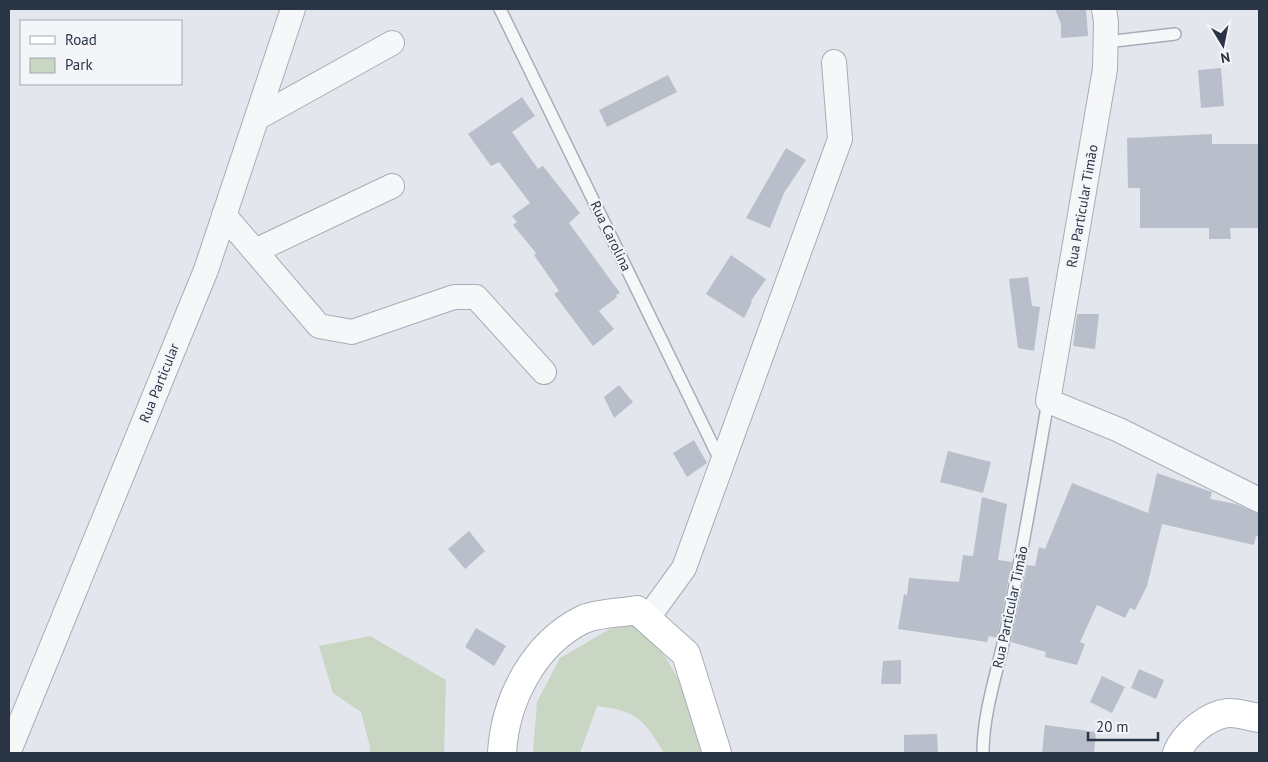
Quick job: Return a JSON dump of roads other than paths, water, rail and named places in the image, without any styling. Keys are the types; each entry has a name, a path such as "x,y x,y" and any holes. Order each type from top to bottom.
{"main road":[{"path":"502,753 503,737 517,691 537,656 562,632 586,618 637,610 686,654 717,753"},
{"path":"1177,753 1180,744 1203,723 1228,713 1259,718"}],"street":[{"name":"Rua Particular","path":"9,751 206,270 293,9"},
{"name":"Rua Particular Timão","path":"1048,402 1105,69 1104,9"},
{"path":"257,118 392,43"},
{"path":"647,619 684,568 840,139 834,62"},
{"path":"255,251 392,186"},
{"path":"224,215 319,326 352,332 454,297 476,297 544,372"},
{"path":"1048,402 1119,430 1259,500"}],"lane":[{"name":"Rua Carolina","path":"500,9 722,463"},
{"path":"1106,42 1175,34"},
{"name":"Rua Particular Timão","path":"983,753 988,704 1004,644 1020,564 1048,402"}]}
